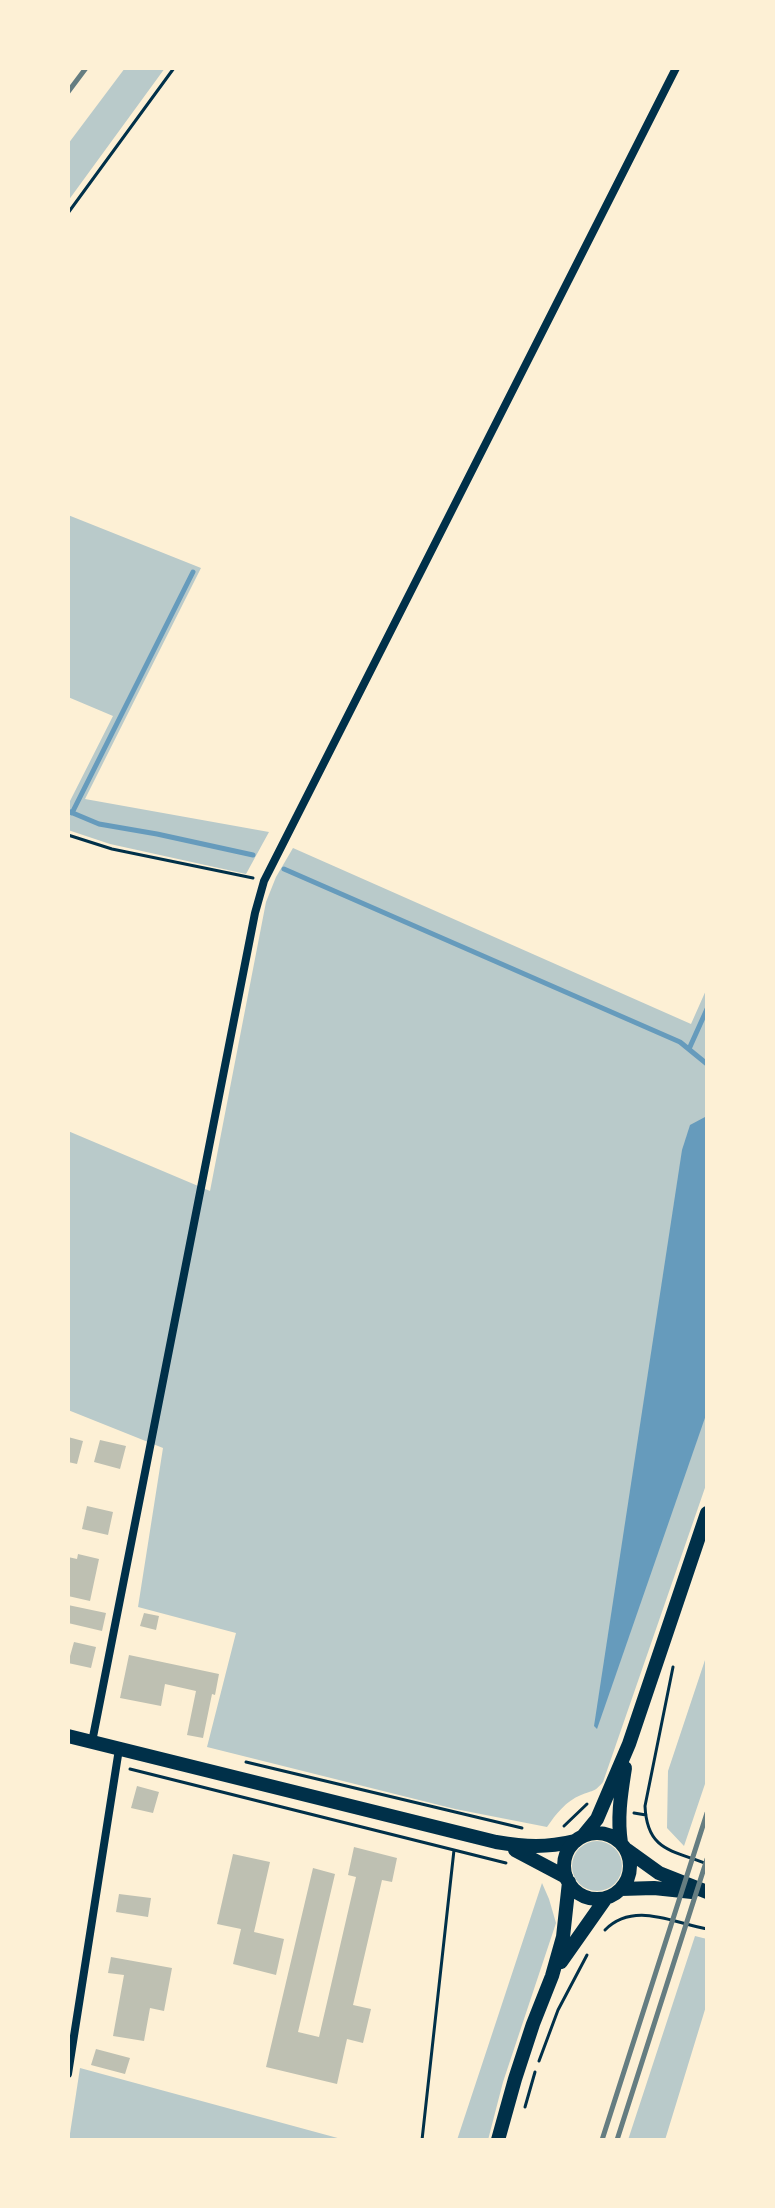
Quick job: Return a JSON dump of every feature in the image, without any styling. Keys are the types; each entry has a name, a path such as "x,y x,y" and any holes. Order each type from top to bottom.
{"main road":[{"path":"498,2140 563,1937 567,1880 565,1858 597,1819 629,1744 707,1513"},
{"path":"68,1736 496,1842 531,1848 603,1834 659,1873 707,1892"},
{"path":"552,1976 606,1898 621,1889 627,1880 629,1858 618,1824 629,1744"},
{"path":"496,1842 525,1854 567,1880 575,1891 595,1899 606,1898"},
{"path":"621,1889 707,1892"}],"street":[{"path":"92,1742 255,913 264,881 676,68"},
{"path":"68,2074 119,1749"}],"path":[{"path":"68,213 174,68"},
{"path":"68,835 112,849 264,881"},
{"path":"674,1659 645,1806 646,1824 651,1837 665,1848 707,1864"},
{"path":"236,1760 531,1830"},
{"path":"117,1766 506,1863"},
{"path":"558,1830 580,1810"},
{"path":"422,2140 456,1832"},
{"path":"599,1935 617,1920 647,1914 707,1929"},
{"path":"524,2110 558,2010 589,1951"}],"shaded area":[{"path":"125,68 165,68 68,201 68,144"},
{"path":"68,515 201,568 85,799 269,832 246,874 110,844 68,830 68,801 113,716 68,697"},
{"path":"293,848 691,1024 707,988 707,1482 603,1782 595,1790 566,1804 547,1827 455,1809 207,1747 236,1633 138,1607 163,1448 68,1410 68,1131 210,1191 266,902"},
{"path":"707,1654 707,1778 684,1846 667,1828 668,1771"},
{"path":"597,1841 615,1848 622,1866 615,1884 597,1891 579,1884 572,1866 579,1848"},
{"path":"542,1883 556,1923 503,2082 488,2140 457,2140"},
{"path":"695,1936 707,1939 707,2003 665,2140 628,2140"},
{"path":"80,2068 345,2140 69,2140"}],"water":[{"path":"705,1117 707,1412 597,1729 594,1726 682,1150 690,1125"}],"building":[{"path":"68,1437 83,1441 77,1464 68,1462"},
{"path":"100,1440 126,1446 120,1469 94,1462"},
{"path":"87,1506 113,1512 108,1535 82,1529"},
{"path":"78,1554 99,1559 90,1601 68,1596 68,1557 77,1559"},
{"path":"68,1605 106,1613 102,1631 68,1623"},
{"path":"144,1613 159,1616 156,1630 140,1626"},
{"path":"74,1642 96,1647 91,1668 68,1663"},
{"path":"129,1655 219,1674 203,1738 187,1735 196,1691 165,1684 161,1706 120,1698"},
{"path":"137,1786 159,1792 153,1813 131,1808"},
{"path":"354,1847 397,1858 392,1882 382,1880 353,2005 371,2009 363,2043 347,2039 337,2084 266,2067 313,1868 335,1874 298,2032 319,2037 356,1877 348,1875"},
{"path":"233,1854 270,1862 254,1932 284,1939 276,1975 233,1964 241,1929 217,1924"},
{"path":"119,1894 151,1898 148,1917 116,1912"},
{"path":"111,1957 172,1968 164,2011 150,2008 144,2041 113,2036 124,1975 108,1973"},
{"path":"96,2049 130,2058 125,2074 91,2065"}],"waterway":[{"path":"72,813 193,572"},
{"path":"68,811 99,824 253,855"},
{"path":"284,869 680,1042 707,1064"},
{"path":"689,1049 707,1009"}],"railway":[{"path":"68,92 86,68"},
{"path":"602,2140 707,1813"},
{"path":"617,2140 707,1859"}]}
